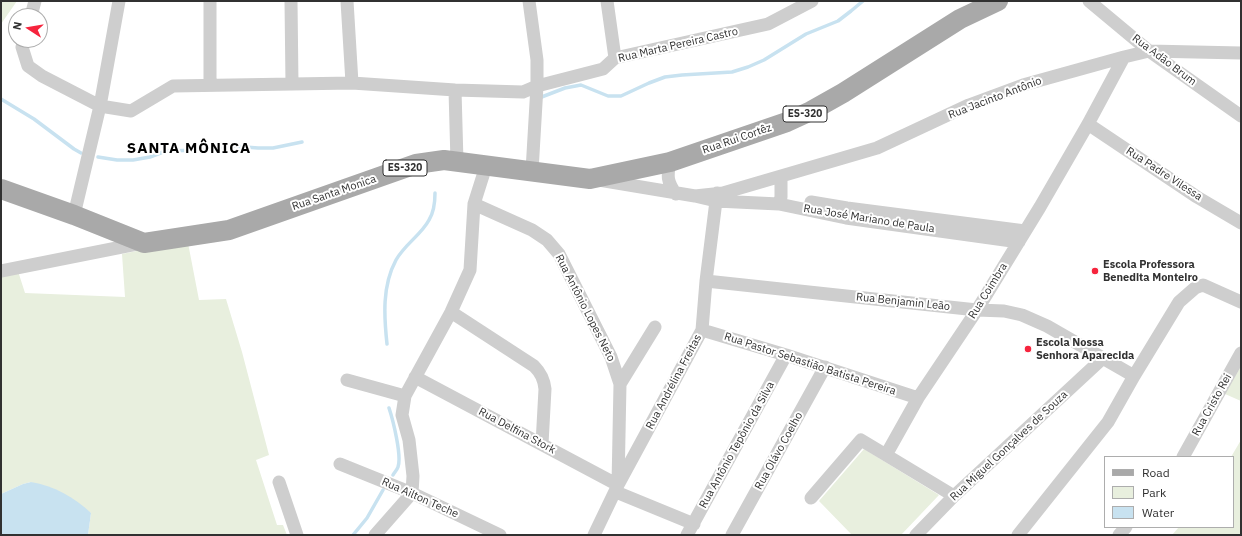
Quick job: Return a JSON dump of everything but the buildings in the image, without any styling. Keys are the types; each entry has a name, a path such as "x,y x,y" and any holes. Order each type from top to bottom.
{"main road":[{"name":"Rua Rui Cortêz","path":"590,179 670,162 787,122 811,112 844,93 960,19 998,1"},
{"name":"Rua Santa Monica","path":"144,243 229,230 416,164 444,160 590,179"},
{"path":"1,189 74,215 144,243"}],"street":[{"path":"74,215 100,106 119,1"},
{"path":"210,1 210,85"},
{"path":"291,1 292,84"},
{"path":"347,1 352,83"},
{"path":"529,1 537,60 532,172"},
{"path":"606,1 615,58"},
{"name":"Rua Marta Pereira Castro","path":"22,48 28,66 42,76 100,106 131,111 173,86 352,83 455,90 523,92 537,86 603,69 615,58 768,24 812,1"},
{"name":"Rua Adão Brum","path":"1089,1 1149,51 1241,116"},
{"name":"Rua Jacinto Antônio","path":"695,196 719,196 877,148 969,105 1023,85 1124,57 1149,51 1241,53"},
{"name":"Rua Coimbra","path":"886,455 918,398 977,310 1040,207 1088,124 1124,57"},
{"path":"455,90 457,162"},
{"name":"Rua Padre Vilessa","path":"1088,124 1197,197 1241,223"},
{"path":"670,162 667,174 670,185 676,194"},
{"path":"375,535 412,493 413,476 409,440 402,415 405,396 451,312 470,270 474,204 486,166"},
{"path":"780,200 781,177"},
{"name":"Rua Santa Monica","path":"590,179 695,196"},
{"name":"Rua José Mariano de Paula","path":"719,196 780,200 846,213 1022,237"},
{"name":"Rua Andrélina Freitas","path":"594,535 617,488 702,330 706,281 719,196"},
{"name":"Rua Antônio Lopes Neto","path":"474,204 532,230 546,240 558,254 612,357 620,384 617,488"},
{"path":"1,271 144,243"},
{"name":"Rua Benjamin Leão","path":"706,281 977,310 1004,311 1022,316 1047,326 1134,376"},
{"path":"1018,535 1108,422 1179,302 1195,288 1203,285 1241,302"},
{"path":"451,312 534,366 540,373 544,380 545,389 542,444"},
{"path":"620,384 655,326"},
{"name":"Rua Pastor Sebastião Batista Pereira","path":"702,330 826,367 918,398"},
{"name":"Rua Cristo Rei","path":"1184,456 1241,353"},
{"name":"Rua Antônio Tepônio da Silva","path":"690,529 786,355"},
{"name":"Rua Miguel Gonçalves de Souza","path":"916,535 954,496 1103,358"},
{"name":"Rua Olávo Coelho","path":"732,535 826,367"},
{"name":"Rua Delfina Stork","path":"415,377 542,444 617,488"},
{"path":"347,380 405,396"},
{"path":"811,498 861,440 954,496"},
{"name":"Rua Ailton Teche","path":"340,464 412,493 494,534"},
{"path":"279,482 297,535"},
{"path":"617,488 690,529"}],"green space":[{"path":"1,1 17,1 12,8 8,8 8,14 1,24"},
{"path":"188,243 199,300 226,299 242,352 269,455 256,460 277,525 283,525 287,535 88,535 91,513 31,482 1,494 1,274 17,268 25,293 125,297 122,254 171,244"},
{"path":"1241,366 1241,401 1225,394"},
{"path":"1241,440 1241,535 1172,535 1178,528 1234,528 1234,456 1232,456"},
{"path":"864,449 939,495 901,535 852,535 819,501"}],"water":[{"path":"31,482 56,489 71,497 91,513 88,535 1,535 1,494"}],"waterway":[{"path":"539,98 565,88 581,85 608,96 621,96 665,77 732,72 764,60 806,34 838,21 863,1"},
{"path":"1,99 34,119 81,153"},
{"path":"98,157 117,160 133,160 150,157 166,151 200,150 233,146 273,148 302,142"},
{"path":"387,344 385,301 391,270 400,254 429,220 434,207 435,193"},
{"path":"389,408 395,429 399,455 398,467 393,475"},
{"path":"353,535 367,518 383,490"}],"place":[{"name":"Escola Professora Benedita Monteiro","path":"1095,271"},
{"name":"Escola Nossa Senhora Aparecida","path":"1028,349"}],"district":[{"name":"SANTA MÔNICA","path":"189,149"}]}
